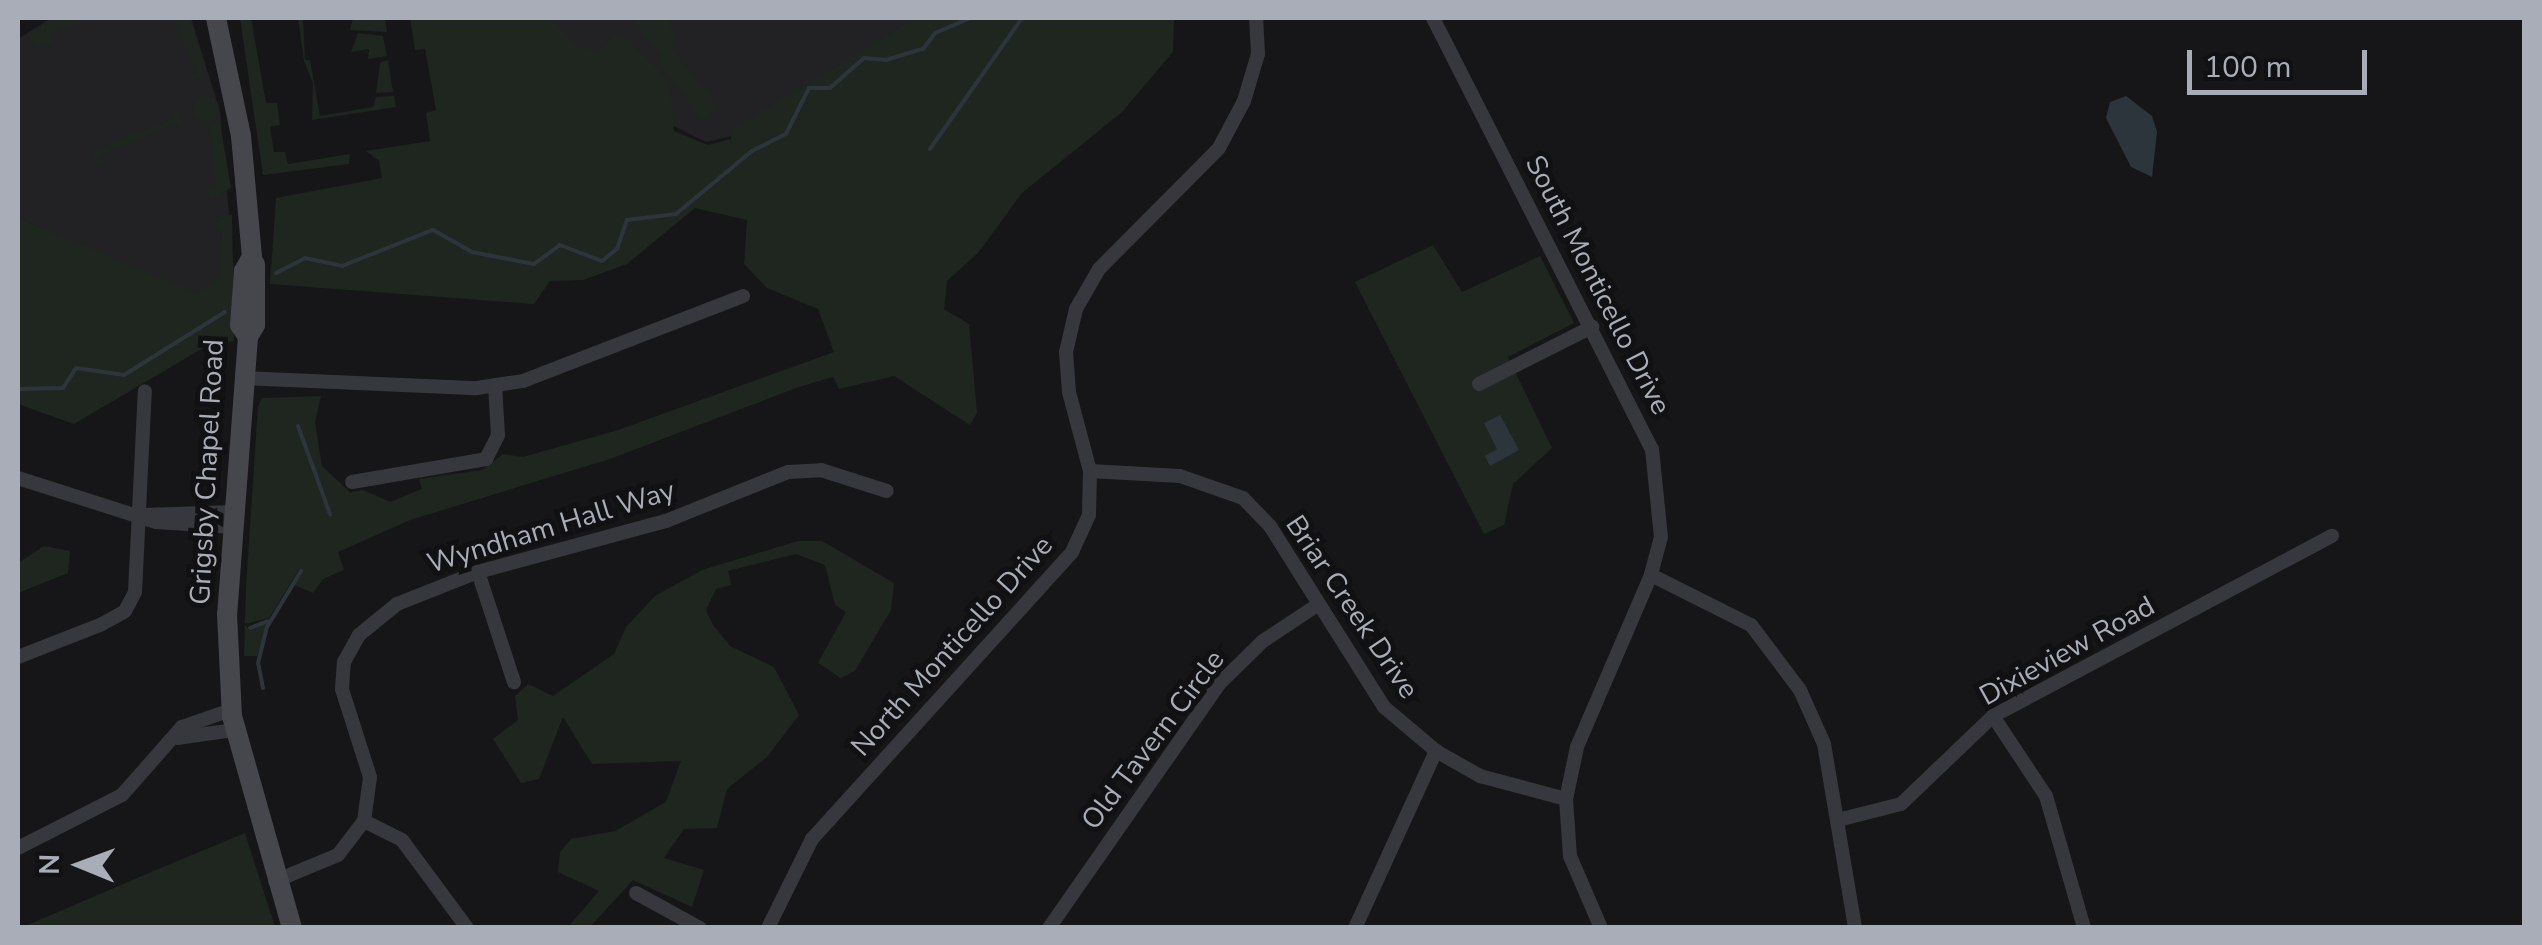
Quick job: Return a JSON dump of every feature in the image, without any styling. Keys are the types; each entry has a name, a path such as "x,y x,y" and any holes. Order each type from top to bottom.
{"street":[{"name":"Grigsby Chapel Road","path":"216,18 241,136 252,258 244,270 240,324 248,337 227,614 233,720 275,881 292,928"},
{"name":"North Monticello Drive","path":"768,928 812,839 1072,552 1089,515 1090,471 1069,392 1066,352 1076,309 1099,269 1219,148 1244,101 1258,54 1256,18"},
{"name":"South Monticello Drive","path":"1433,18 1652,450 1660,537 1651,575 1577,747 1566,799 1570,856 1601,928"},
{"path":"244,378 495,385 629,344 743,296"},
{"path":"1479,384 1592,327"},
{"path":"352,482 486,460 498,436 495,385"},
{"path":"18,657 125,611 136,592 144,515 145,391"},
{"name":"Wyndham Hall Way","path":"364,821 370,777 342,689 344,662 359,635 397,604 478,572 666,521 788,472 820,470 887,490"},
{"name":"Briar Creek Drive","path":"1090,471 1180,476 1243,498 1270,526 1384,707 1436,751 1480,776 1566,799"},
{"path":"18,478 144,515 233,520"},
{"name":"Dixieview Road","path":"1838,820 1900,804 1993,716 2332,536"},
{"path":"478,572 514,682"},
{"path":"1651,575 1751,625 1800,690 1824,744 1855,928"},
{"name":"Old Tavern Circle","path":"1048,928 1220,683 1263,641 1319,604"},
{"path":"1993,716 2046,796 2084,928"},
{"path":"18,848 122,795 177,738 182,727 233,720"},
{"path":"1356,928 1436,751"},
{"path":"275,881 338,855 364,821 402,840 467,928"},
{"path":"636,893 700,928"}],"shaded area":[{"path":"51,18 191,18 220,111 236,293 197,293 159,281 18,218 18,39"},
{"path":"56,18 88,18 51,33 54,42 36,48 27,35"},
{"path":"174,18 189,18 204,61 201,77 191,82 188,76 196,73"},
{"path":"240,18 251,18 266,103 277,103 280,125 270,127 274,152 285,152 288,164 350,154 349,164 263,175"},
{"path":"298,18 303,18 305,60 310,60 320,116 373,107 376,97 394,96 396,107 312,120 313,83 304,61"},
{"path":"353,18 385,18 387,32 350,30"},
{"path":"410,18 550,18 578,47 599,52 613,37 609,33 626,37 670,83 674,131 708,145 731,139 730,130 917,18 1174,18 1173,52 1122,112 1022,193 978,253 947,281 944,309 969,324 977,413 970,425 894,376 839,389 833,377 799,387 610,459 410,520 338,552 344,570 323,579 313,593 294,585 300,568 269,618 245,624 249,631 268,622 257,656 244,656 246,587 258,406 262,398 321,396 315,422 322,466 350,492 363,490 390,502 422,489 419,479 482,470 503,454 523,457 618,430 834,352 818,309 767,288 744,264 747,220 695,208 627,264 583,280 550,281 534,304 270,284 276,198 382,178 379,161 366,151 430,141 426,113 436,110 425,49 415,50"},
{"path":"524,18 941,18 737,135 706,142 661,120"},
{"path":"638,18 667,18 676,40 670,47 719,107 703,120 657,61 662,57 634,22"},
{"path":"358,33 383,36 387,56 368,59 369,49 351,52"},
{"path":"388,60 393,92 376,93 380,63"},
{"path":"206,96 215,100 219,109 215,118 206,122 197,118 193,109 197,100"},
{"path":"2126,96 2152,116 2157,132 2152,177 2131,167 2106,118 2110,102"},
{"path":"173,107 180,111 183,132 177,123 99,156 102,166 95,162 92,152 128,137 126,126 132,135 174,118"},
{"path":"220,123 231,188 212,199 206,189 216,187 208,125"},
{"path":"232,214 234,341 210,344 74,424 18,404 18,218 197,293 220,279 222,230 212,225"},
{"path":"1433,245 1462,292 1540,256 1574,323 1508,357 1552,448 1513,484 1504,525 1484,534 1355,282"},
{"path":"1500,415 1519,450 1490,466 1485,456 1497,449 1484,423"},
{"path":"798,541 822,541 894,583 891,610 855,671 841,678 818,663 846,612 835,605 825,565 796,554 728,571 731,585 716,589 706,610 713,625 730,646 774,667 799,715 767,757 727,789 717,828 684,829 664,858 704,870 692,907 633,880 590,927 568,927 599,891 558,872 560,852 571,839 615,831 666,802 681,761 592,764 563,717 539,779 521,783 493,739 518,720 515,696 528,684 553,696 614,654 626,627 655,596 702,570"},
{"path":"44,546 70,551 68,573 18,593 18,563"},
{"path":"245,833 275,927 23,927 156,870"}],"waterway":[{"path":"276,273 305,258 342,266 433,230 472,252 534,264 560,245 602,261 617,249 627,220 676,214 752,151 786,134 809,88 830,88 864,58 886,60 923,49 935,33 970,18"},
{"path":"930,149 1022,18"},
{"path":"18,389 63,388 76,368 124,375 225,312"},
{"path":"298,426 330,514"},
{"path":"263,688 258,663 267,627 301,571"},
{"path":"250,628 268,621"}]}
